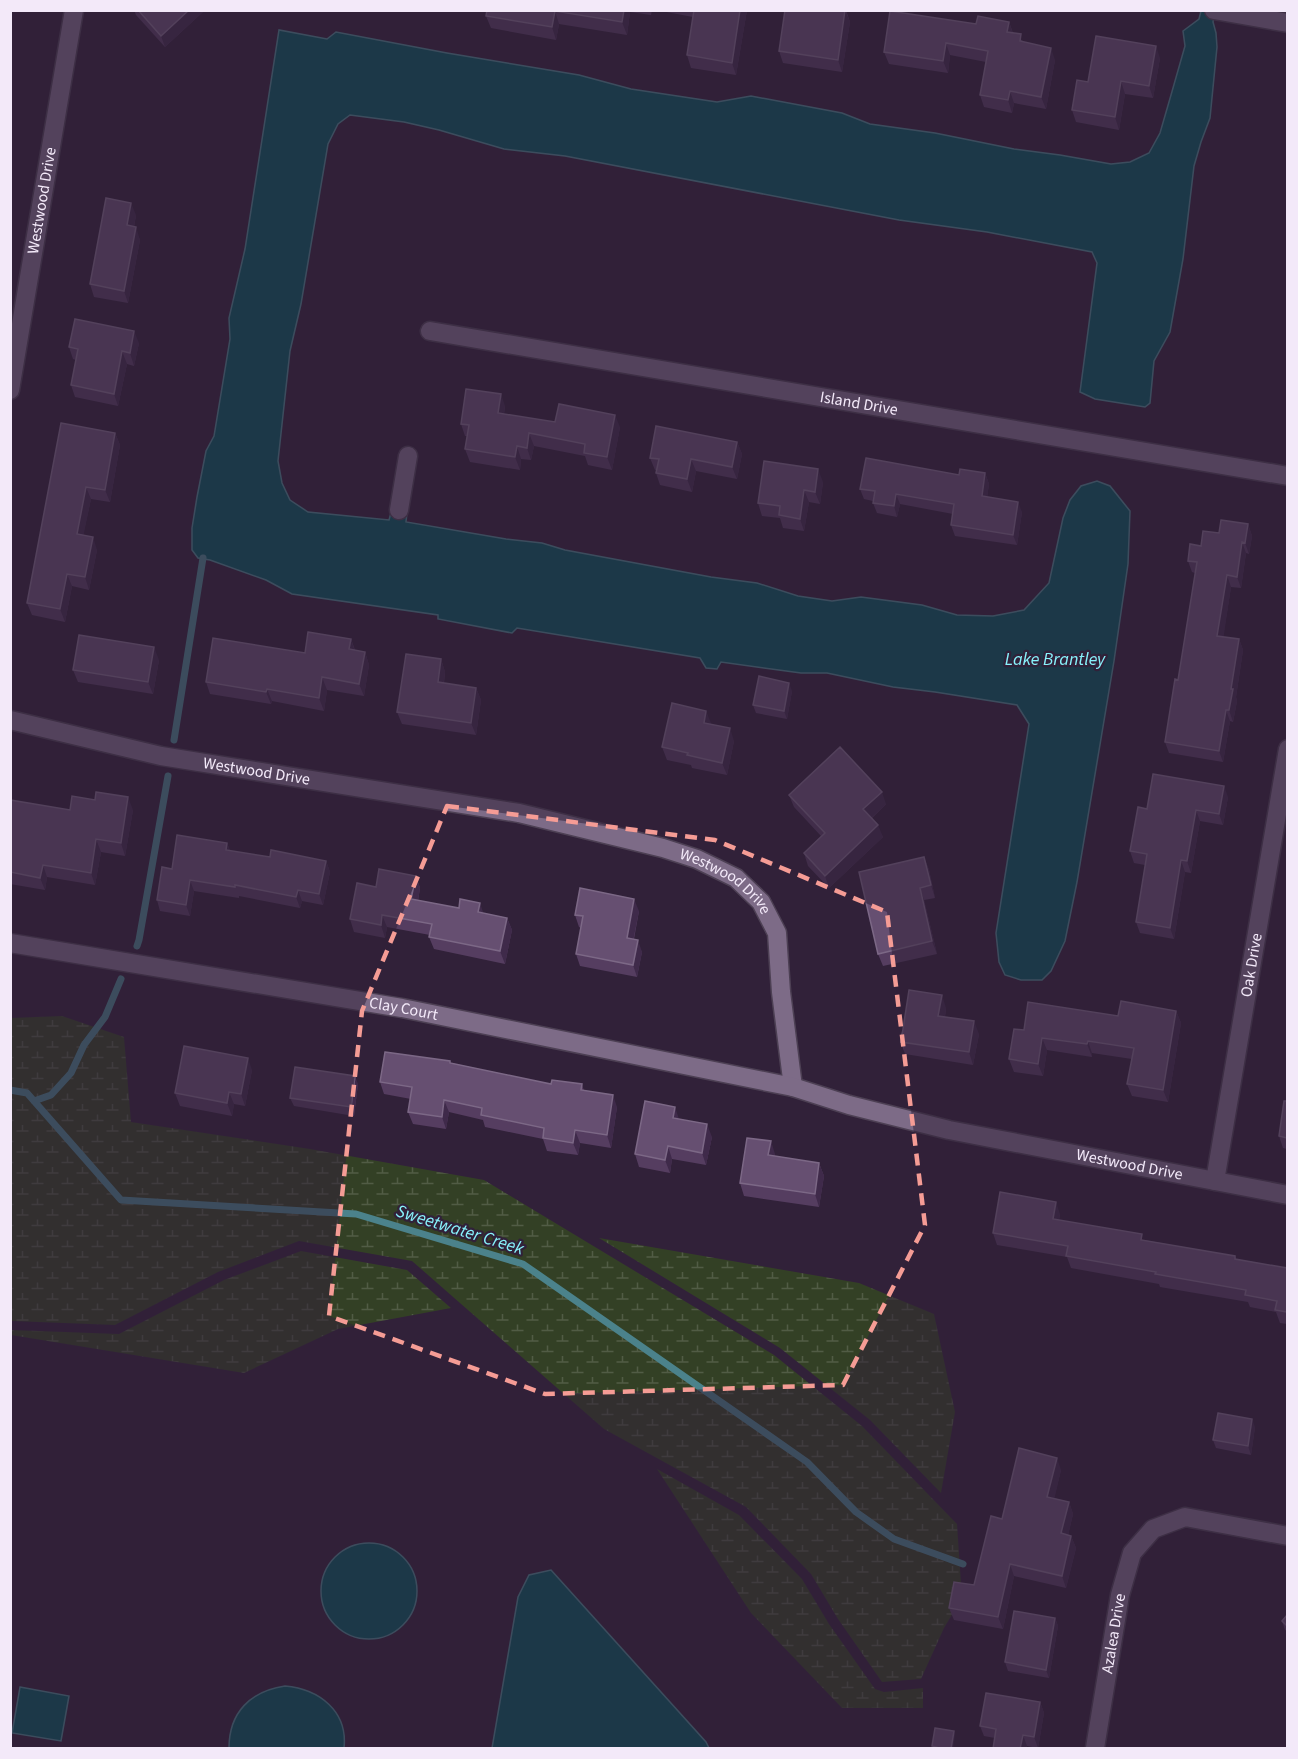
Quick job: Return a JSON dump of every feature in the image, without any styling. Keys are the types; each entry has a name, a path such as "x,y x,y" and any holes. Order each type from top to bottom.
{"street":[{"name":"Westwood Drive","path":"10,390 74,10"},
{"path":"1216,11 1287,23"},
{"name":"Island Drive","path":"430,331 1287,476"},
{"path":"399,510 408,456"},
{"name":"Westwood Drive","path":"10,720 161,756 519,813 663,848 697,859 736,878 761,902 777,933 781,992 793,1087 849,1105 949,1130 1287,1195"},
{"name":"Oak Drive","path":"1215,1181 1287,749"},
{"name":"Clay Court","path":"10,943 402,1008 793,1087"},
{"name":"Azalea Drive","path":"1095,1749 1120,1595 1132,1553 1153,1529 1185,1517 1287,1536"}],"highlighted area":[{"path":"447,806 715,840 887,912 925,1225 843,1385 545,1394 329,1316 362,1011"}],"green space":[{"path":"62,1016 124,1037 131,1122 310,1149 484,1180 774,1355 862,1426 957,1524 962,1598 944,1628 921,1679 882,1682 838,1619 811,1574 746,1507 604,1429 412,1261 299,1241 218,1272 115,1325 12,1321 10,1318 10,1018"},
{"path":"599,1238 859,1283 934,1314 955,1412 941,1493 870,1420 780,1348"},
{"path":"301,1251 407,1270 451,1308 338,1329 244,1373 11,1335 11,1330 119,1334 224,1280"},
{"path":"657,1469 739,1515 802,1579 829,1624 875,1689 884,1692 923,1688 923,1708 842,1708 751,1613"}],"water":[{"name":"Lake Brantley","path":"1201,11 1215,11 1213,22 1217,47 1210,118 1194,166 1183,259 1170,332 1154,361 1150,403 1145,407 1095,399 1080,392 1097,263 1092,252 987,232 899,220 565,156 504,149 404,122 350,115 338,124 328,144 301,304 290,351 278,461 282,483 290,500 308,512 389,520 392,509 407,512 406,522 542,543 565,550 711,577 757,583 798,596 832,601 861,597 922,605 957,615 993,616 1024,610 1049,583 1063,518 1070,500 1081,486 1097,481 1110,486 1130,511 1128,564 1114,661 1065,941 1051,971 1042,980 1021,980 1005,975 999,962 996,933 1029,724 1017,705 893,687 827,673 801,673 721,662 717,669 706,668 700,658 517,628 512,633 438,619 438,615 292,594 266,580 198,558 192,550 192,528 197,497 206,451 214,436 230,339 229,318 245,249 279,30 327,39 336,32 579,75 631,89 717,102 751,96 842,113 870,124 1111,164 1130,162 1149,153 1160,133 1185,46 1183,31 1199,19"},
{"path":"369,1543 387,1547 403,1557 413,1573 417,1591 413,1609 403,1625 387,1635 369,1639 351,1635 335,1625 325,1609 321,1591 325,1573 335,1557 351,1547"},
{"path":"551,1570 709,1748 492,1748 518,1597 529,1575"},
{"path":"285,1686 309,1692 329,1704 341,1723 344,1748 229,1748 233,1724 244,1705 262,1693"},
{"path":"20,1687 69,1696 61,1741 12,1733"}],"building":[{"path":"138,10 189,10 161,36"},
{"path":"487,10 624,10 622,22 555,11 552,27 486,16"},
{"path":"694,10 740,10 732,63 687,55"},
{"path":"785,10 845,10 838,60 779,51"},
{"path":"890,11 976,24 978,16 1009,22 1007,32 1021,34 1020,41 1051,48 1041,97 1010,91 1008,100 980,95 988,51 946,43 943,61 884,52"},
{"path":"1096,36 1156,46 1149,86 1121,81 1115,117 1072,110 1077,80 1088,82"},
{"path":"106,198 131,203 127,225 136,227 124,291 90,284"},
{"path":"75,319 134,331 130,353 122,351 114,394 71,385 78,349 69,347"},
{"path":"466,389 501,394 498,413 555,422 559,404 615,415 607,457 584,453 585,444 529,433 527,448 517,446 515,457 465,449 469,425 461,424"},
{"path":"61,423 115,433 105,490 86,487 77,534 93,537 85,577 67,574 60,609 27,603"},
{"path":"656,426 737,442 732,467 691,459 687,479 656,473 659,459 650,458"},
{"path":"866,458 959,475 960,469 985,473 982,496 1018,502 1013,535 951,525 954,504 896,494 894,506 873,503 875,491 860,489"},
{"path":"764,461 818,469 815,492 804,490 800,519 779,515 780,506 758,503"},
{"path":"1221,520 1248,524 1245,543 1242,542 1237,577 1227,575 1217,636 1239,639 1231,689 1233,689 1229,710 1226,710 1219,751 1165,742 1175,679 1178,680 1197,562 1188,561 1190,544 1201,546 1203,531 1219,533"},
{"path":"308,632 351,639 349,649 365,652 359,684 322,677 319,698 206,682 213,638 305,653"},
{"path":"79,635 154,647 148,682 73,670"},
{"path":"406,654 441,659 438,682 476,688 471,723 397,712"},
{"path":"759,676 789,683 784,711 753,705"},
{"path":"672,703 706,711 704,723 730,728 722,763 662,747"},
{"path":"840,747 882,792 863,809 878,825 825,876 804,853 825,833 789,795"},
{"path":"1153,774 1224,786 1219,814 1196,810 1187,861 1181,860 1170,928 1136,922 1147,854 1130,851 1138,807 1147,809"},
{"path":"96,792 128,797 121,843 96,839 91,873 43,865 40,878 10,872 10,800 70,810 72,796 95,800"},
{"path":"177,835 227,843 226,850 270,857 271,850 326,861 319,894 298,890 296,897 235,885 235,887 190,880 186,905 157,900 162,867 172,869"},
{"path":"924,857 931,885 920,888 932,941 878,954 859,872"},
{"path":"379,869 416,876 411,899 459,908 460,899 480,903 478,912 507,918 500,951 429,937 432,924 382,915 381,925 350,919 357,883 376,887"},
{"path":"580,888 634,899 627,938 638,940 633,965 576,954 583,916 575,915"},
{"path":"909,990 942,995 938,1016 974,1021 969,1052 901,1042"},
{"path":"1121,1001 1176,1011 1163,1090 1127,1084 1134,1048 1088,1041 1087,1044 1042,1038 1038,1064 1009,1059 1014,1029 1024,1030 1028,1002 1118,1016"},
{"path":"184,1046 248,1058 241,1094 229,1092 227,1103 175,1093"},
{"path":"385,1052 450,1061 450,1063 551,1084 552,1080 582,1084 581,1090 613,1095 607,1135 575,1130 573,1143 543,1138 544,1128 481,1115 482,1108 444,1100 442,1117 408,1112 412,1087 380,1082"},
{"path":"295,1067 355,1076 351,1107 290,1098"},
{"path":"645,1101 675,1107 673,1118 707,1124 702,1153 668,1146 665,1160 635,1154"},
{"path":"1284,1101 1287,1101 1287,1138 1279,1136"},
{"path":"747,1138 771,1141 768,1155 819,1163 815,1194 740,1183"},
{"path":"1000,1192 1056,1202 1053,1219 1142,1234 1141,1240 1235,1256 1235,1259 1287,1268 1287,1312 1275,1310 1277,1301 1245,1295 1246,1290 1066,1256 1068,1246 993,1233"},
{"path":"1218,1413 1252,1419 1248,1446 1213,1440"},
{"path":"1019,1448 1057,1458 1047,1497 1069,1502 1061,1533 1071,1536 1062,1576 1010,1564 998,1617 949,1608 954,1582 974,1585 991,1516 1002,1519"},
{"path":"1014,1611 1055,1618 1046,1670 1005,1662"},
{"path":"1287,1615 1287,1626 1282,1621"},
{"path":"986,1693 1040,1702 1034,1737 1023,1735 1020,1749 993,1749 996,1729 980,1726"},
{"path":"935,1728 954,1731 951,1749 932,1746"}],"waterway":[{"path":"174,740 203,558"},
{"path":"137,946 168,776"},
{"path":"34,1101 51,1095 71,1073 84,1045 105,1017 121,979"},
{"name":"Sweetwater Creek","path":"10,1090 27,1093 121,1200 356,1214 523,1264 807,1462 856,1512 894,1539 963,1564"}]}
